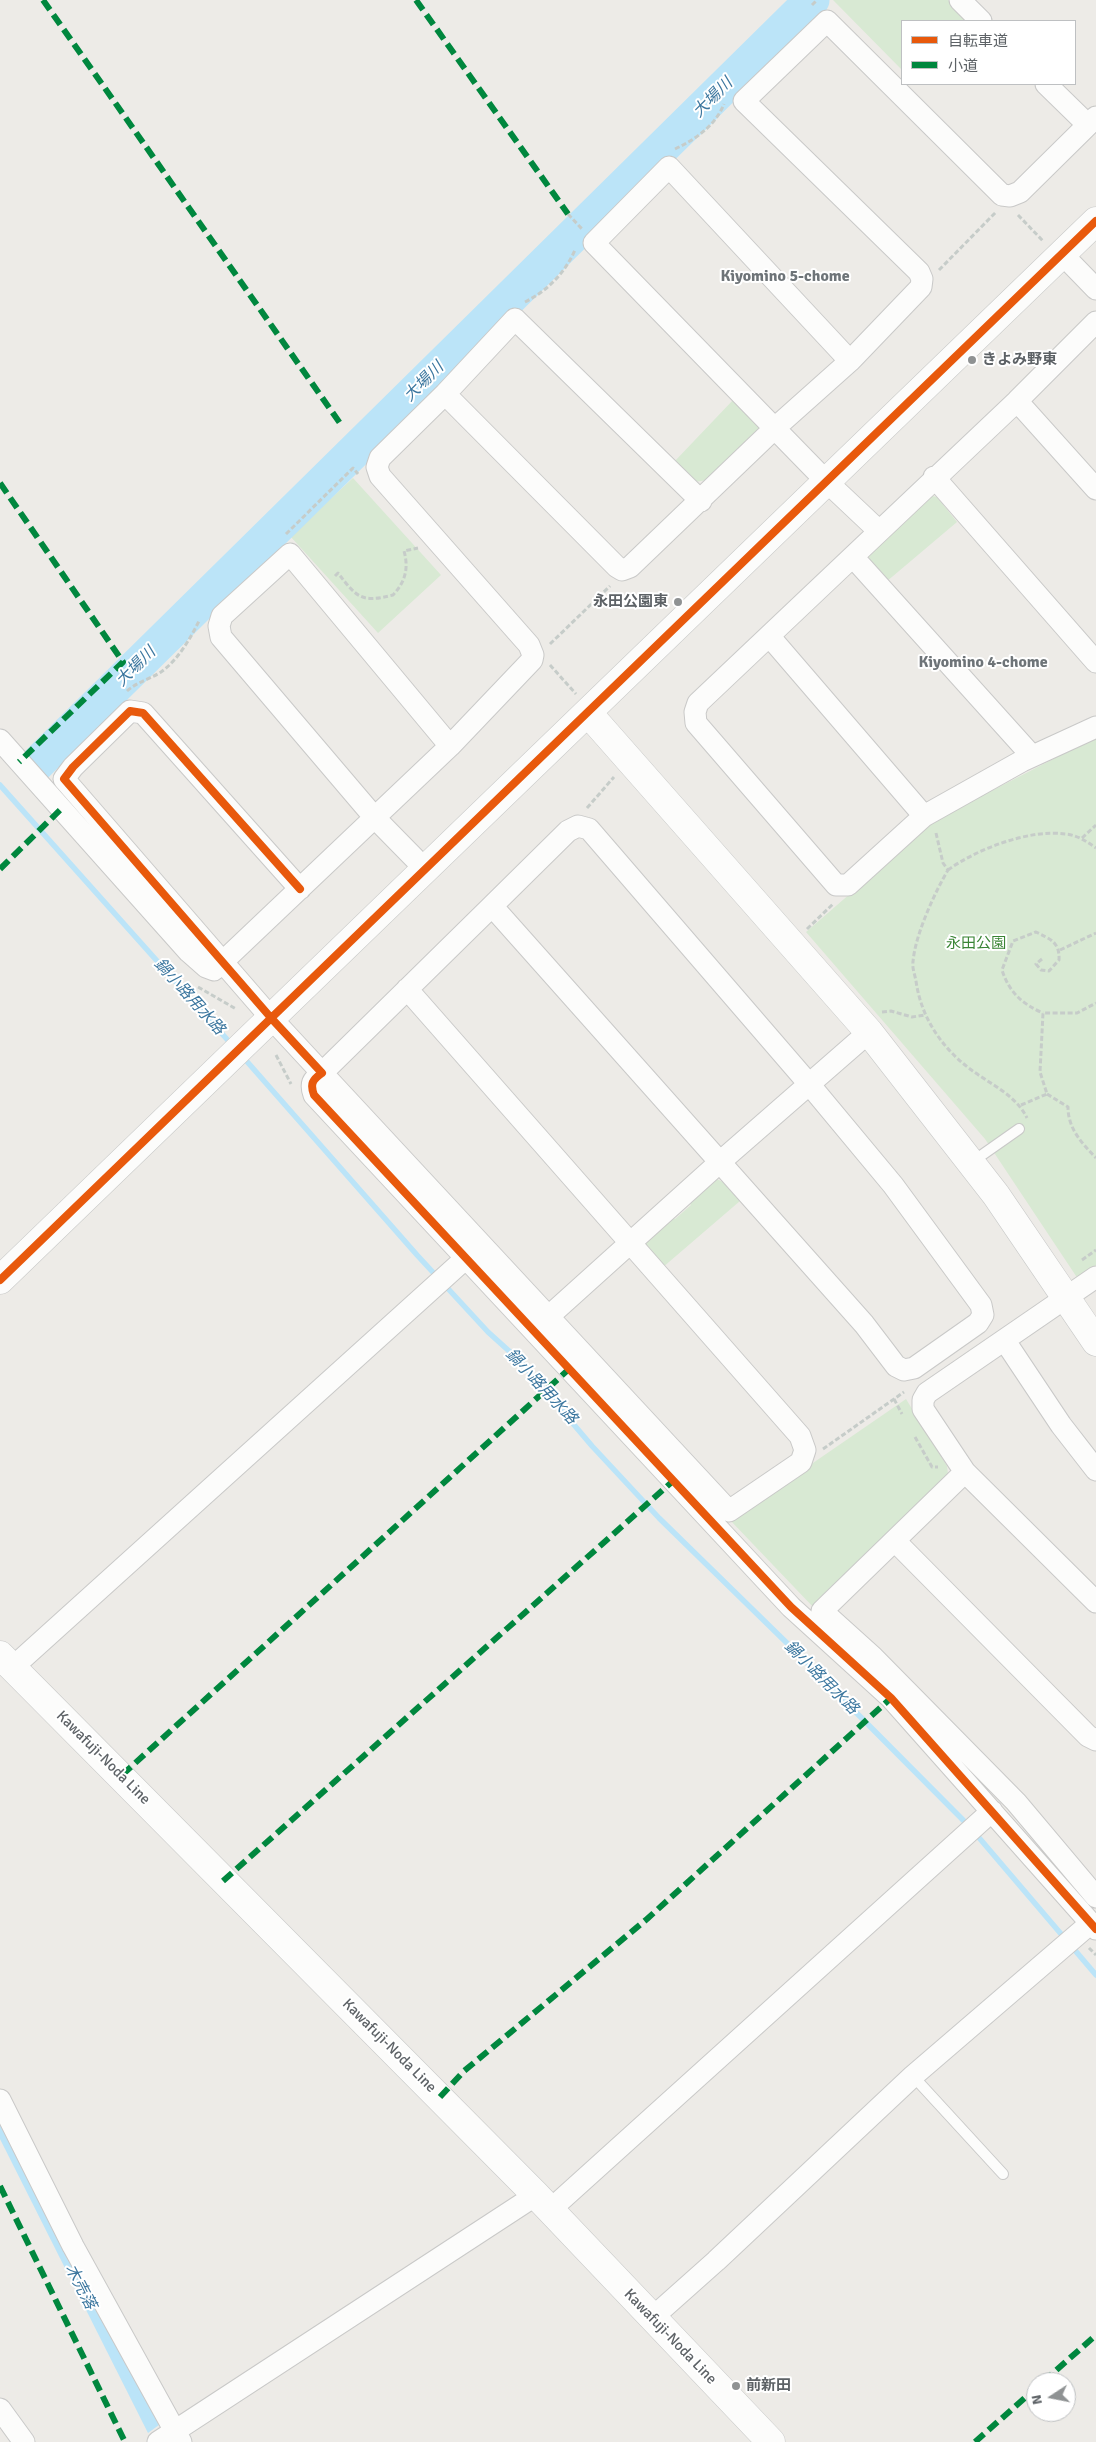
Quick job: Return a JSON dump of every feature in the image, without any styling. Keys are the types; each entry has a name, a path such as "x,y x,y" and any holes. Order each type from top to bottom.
{"street":[{"path":"960,0 981,20"},
{"path":"445,394 617,567 622,570 630,567 776,428 850,361 921,287 922,279 919,272 744,101 828,21 1002,195 1010,196 1020,192 1092,121 1047,85"},
{"path":"850,361 669,167 594,243 826,481 879,531"},
{"path":"0,1280 272,1019 424,869 582,704 826,481 1054,250 1096,222"},
{"path":"1054,250 1096,289"},
{"path":"0,740 189,952 206,967 214,970 450,746 536,654 380,476 377,467 380,458 445,394 515,319 700,501"},
{"path":"1096,322 1017,401 934,477 770,637 698,703 695,712 696,723 836,885 842,886 848,885 924,816 1032,756 1096,726"},
{"path":"1017,401 1096,489"},
{"path":"934,477 1096,662"},
{"path":"424,869 374,818 221,636 219,626 222,616 290,554 450,746"},
{"path":"853,557 1032,756"},
{"path":"770,637 924,816"},
{"path":"582,704 872,1025 1067,1297 1096,1342"},
{"path":"300,889 143,713 130,711 73,767 64,779 272,1019 728,1511 801,1462 805,1450 800,1436 408,989"},
{"path":"492,906 864,1324 896,1366 904,1370 914,1368 978,1323 983,1315 981,1305 893,1185 809,1084 589,829 578,826 568,831 314,1079 311,1086 314,1095 791,1607 891,1698 985,1817 1093,1926 914,2076 723,2255 652,2318"},
{"path":"548,1318 630,1242 809,1084 872,1025"},
{"path":"6,1661 466,1258"},
{"path":"1096,1277 927,1393 923,1400 923,1409 965,1472 1096,1602"},
{"path":"1005,1341 1061,1425 1096,1470"},
{"path":"965,1472 822,1611 873,1657 1016,1802 1096,1897"},
{"path":"895,1541 1081,1729 1096,1740"},
{"name":"Kawafuji-Noda Line","path":"6,1661 543,2202 765,2440"},
{"path":"158,2442 178,2436 543,2202 985,1817"},
{"path":"0,2100 73,2246 178,2436"},
{"path":"0,2409 24,2442"}],"lane":[{"path":"971,1163 1019,1129"},
{"path":"914,2076 1003,2174"}],"path":[{"path":"922,279 934,275 997,211 1002,211"},
{"path":"1014,211 1054,250"},
{"path":"568,214 586,233"},
{"path":"582,704 536,654 617,580 622,570"},
{"path":"578,826 583,814 618,773"},
{"path":"924,816 936,831 943,863 948,870"},
{"path":"1082,838 1096,825"},
{"path":"1019,1129 1028,1119 1021,1105 946,1049 925,1015 918,998 913,962 936,891 948,870 964,858 989,848 1032,836 1064,834 1082,838 1096,848"},
{"path":"803,932 840,897 842,886"},
{"path":"1042,959 1036,964 1041,970 1049,970 1059,960 1060,950 1054,941 1036,932 1013,941 1002,970 1006,984 1016,997 1027,1006 1043,1013 1077,1013 1096,1003"},
{"path":"1060,950 1096,933"},
{"path":"872,1025 884,1011 912,1016 925,1015"},
{"path":"1043,1013 1040,1072 1047,1094 1068,1107 1068,1120 1074,1132 1096,1158"},
{"path":"1021,1105 1047,1094"}],"green space":[{"path":"833,0 948,0 968,20 901,20 901,69"},
{"path":"734,399 759,423 758,432 707,480 695,482 674,462"},
{"path":"353,478 441,575 378,633 290,536"},
{"path":"928,495 937,497 957,522 886,582 871,563 868,554"},
{"name":"永田公園","path":"1096,737 1096,1265 1078,1279 985,1139 806,932 935,820"},
{"path":"713,1179 725,1184 740,1201 662,1268 646,1247 646,1243 671,1216 675,1219 691,1205 688,1202"},
{"path":"906,1399 947,1466 948,1474 815,1609 730,1520"}],"water":[{"name":"木売落","path":"0,2120 159,2425 148,2433 0,2139"}],"waterway":[{"name":"大場川","path":"37,764 812,0"},
{"name":"鍋小路用水路","path":"0,785 233,1046"},
{"name":"鍋小路用水路","path":"243,1057 417,1255 488,1332 519,1360 592,1446 659,1518 792,1648 969,1826"},
{"name":"鍋小路用水路","path":"975,1833 1096,1975"}],"marked path":[{"path":"43,0 342,426"},
{"path":"416,0 568,214"},
{"path":"0,483 123,662 19,762"},
{"path":"0,869 60,810"},
{"path":"122,1775 569,1369"},
{"path":"223,1881 673,1481"},
{"path":"440,2097 464,2071 647,1919 891,1698"},
{"path":"0,2186 125,2442"},
{"path":"1054,2372 1096,2335"},
{"path":"975,2442 1026,2397"}],"cycle path":[{"path":"0,1280 1096,221"},
{"path":"300,889 143,713 130,711 73,767 64,779 272,1019 322,1073 313,1082 314,1095 791,1607 891,1698 1096,1929"}],"place":[{"name":"きよみ野東","path":"972,360"},
{"name":"永田公園東","path":"678,602"},
{"name":"前新田","path":"736,2386"}],"district":[{"name":"Kiyomino 5-chome","path":"785,277"},
{"name":"Kiyomino 4-chome","path":"983,663"}]}
